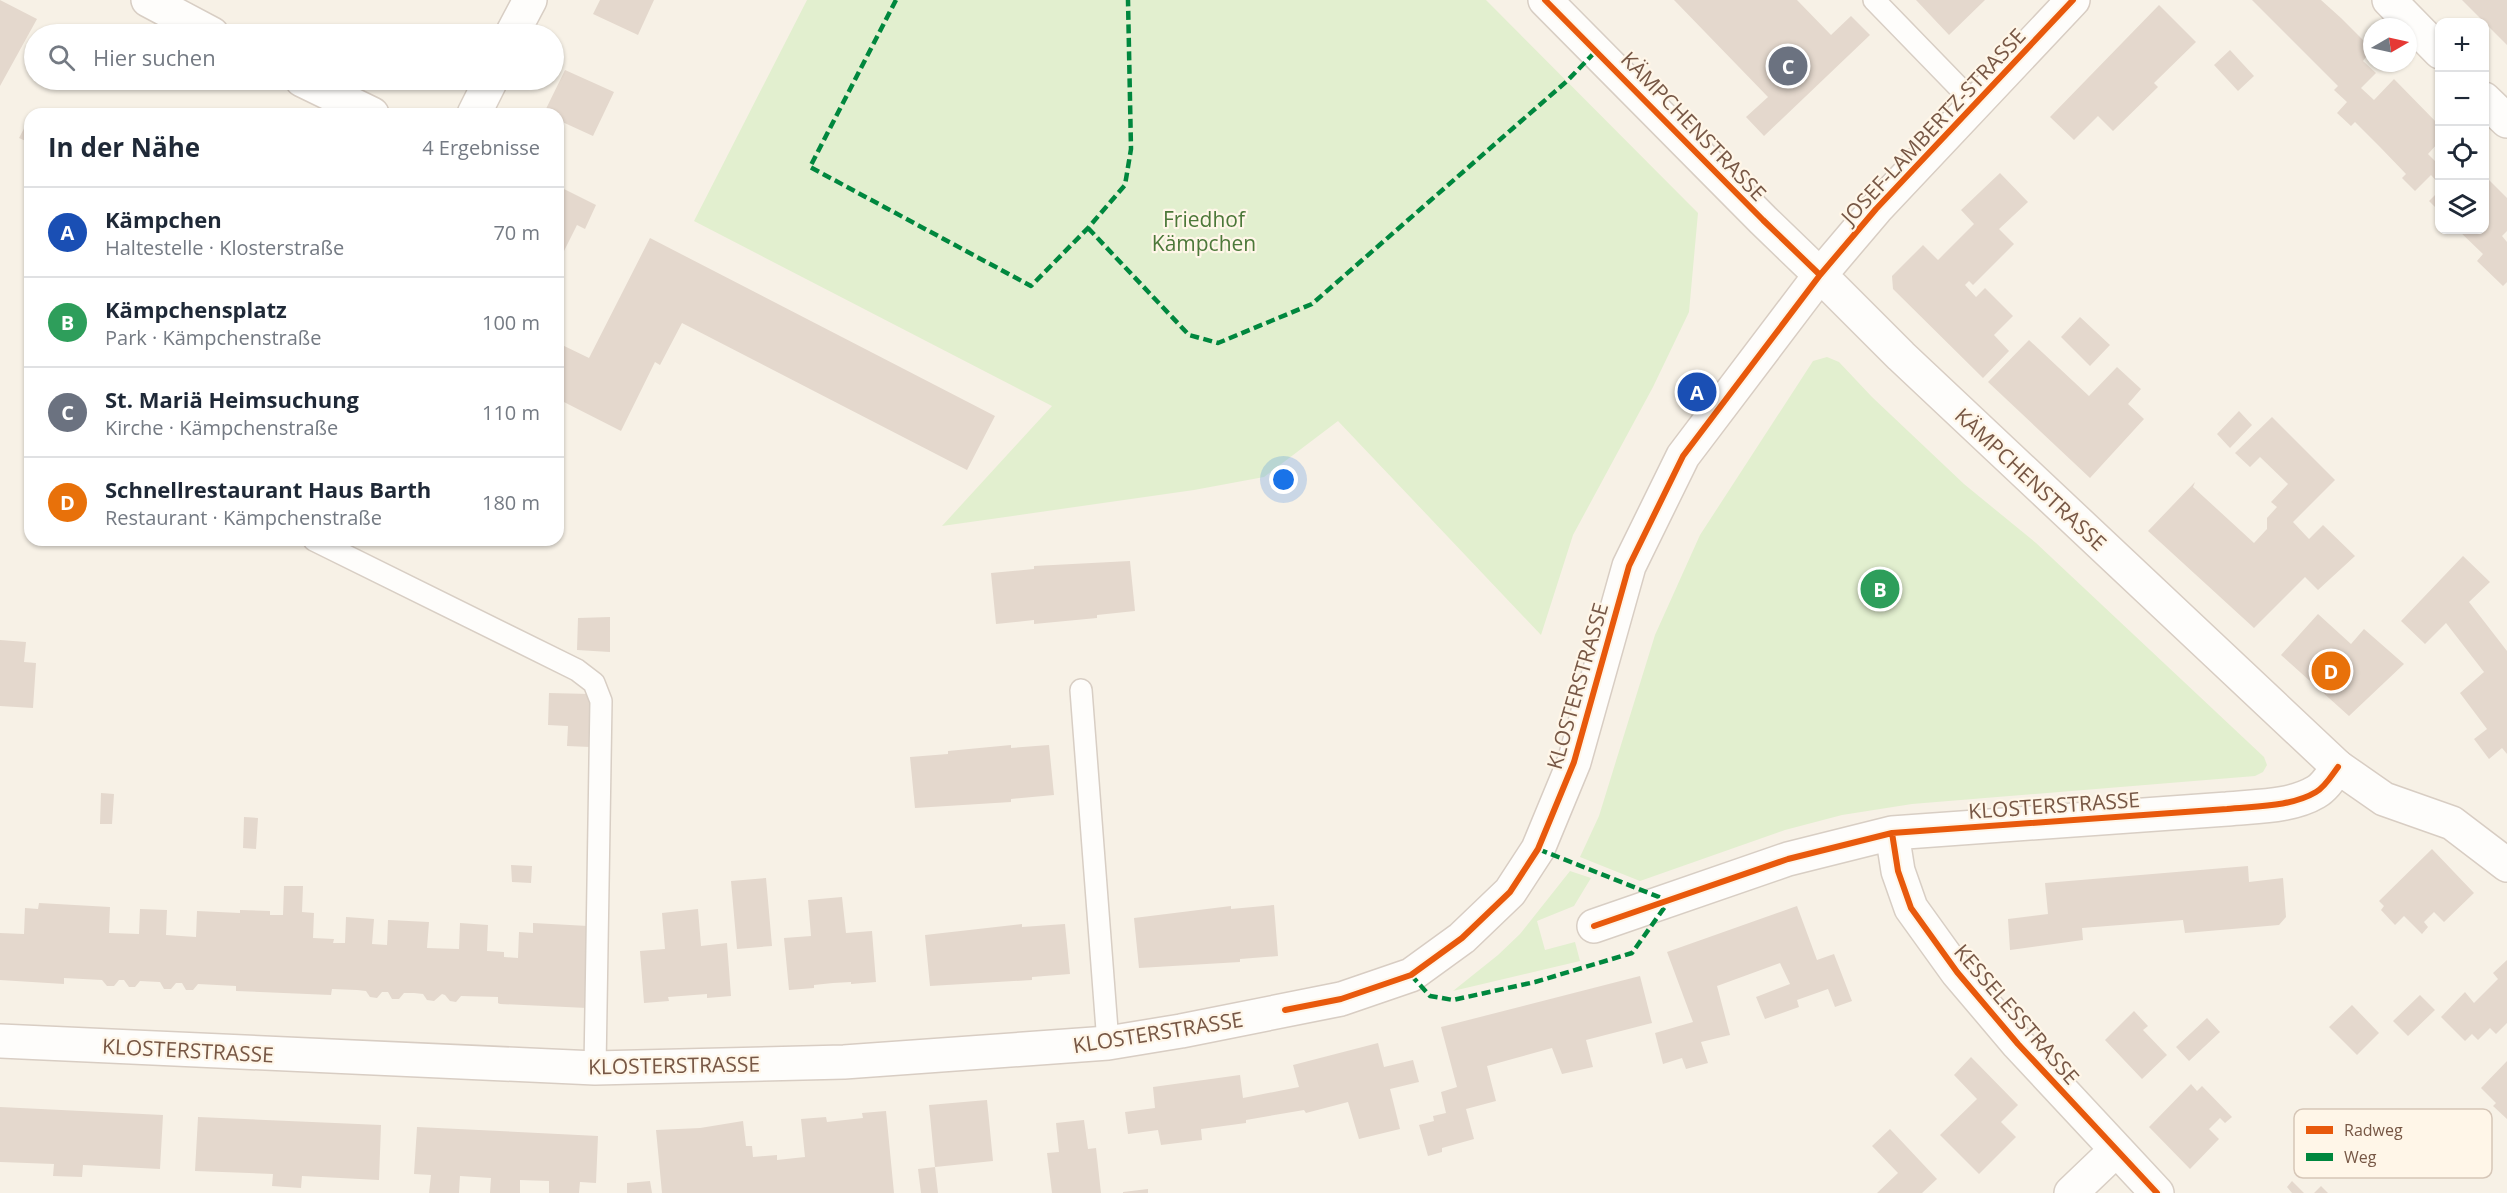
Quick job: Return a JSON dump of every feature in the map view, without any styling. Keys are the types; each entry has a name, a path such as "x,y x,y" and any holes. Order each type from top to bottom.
{"main road":[{"path":"148,0 193,24"},
{"path":"517,24 530,0"},
{"name":"KÄMPCHENSTRASSE","path":"1545,0 1762,220 1901,356 2338,767 2384,799 2452,823 2505,859"},
{"name":"JOSEF-LAMBERTZ-STRASSE","path":"1820,275 1876,209 2073,0"},
{"path":"2389,0 2435,48"},
{"path":"323,90 360,108"},
{"path":"477,108 486,90"},
{"path":"2489,104 2507,122"},
{"name":"KLOSTERSTRASSE","path":"0,1041 595,1068 844,1062 1108,1043 1341,999 1411,975 1462,938 1510,892 1538,849 1574,762 1629,566 1683,456 1820,275"},
{"name":"KLOSTERSTRASSE","path":"1594,926 1788,859 1892,833 2273,804 2297,800 2318,792 2338,767"},
{"name":"KESSELESSTRASSE","path":"1892,833 1898,871 1911,908 1957,972 2018,1044 2157,1193"},
{"path":"2071,1193 2116,1150"}],"lane":[{"path":"1874,0 1976,105"},
{"path":"326,546 577,670 594,683 601,701 595,1068"},
{"path":"1081,690 1108,1043"}],"green space":[{"name":"Friedhof Kämpchen","path":"807,0 1486,0 1698,213 1689,312 1653,387 1573,535 1541,635 1338,421 1264,477 1194,490 942,526 1052,406 694,221"},
{"path":"1827,357 1839,362 1872,397 1964,484 2036,543 2264,757 2267,765 2263,772 2255,776 1912,804 1842,815 1785,830 1640,881 1580,857 1599,816 1655,635 1700,535 1813,361"},
{"path":"1570,871 1591,878 1574,906 1537,921 1545,950 1575,942 1580,961 1453,991 1520,934"}],"building":[{"path":"0,0 37,19 34,24 24,24 24,43 0,86"},
{"path":"600,0 654,0 638,35 593,14"},
{"path":"1674,0 1797,0 1831,35 1851,16 1870,35 1764,136 1746,117 1768,97"},
{"path":"1916,0 1985,0 1949,35"},
{"path":"2252,0 2321,0 2341,18 2363,40 2363,72 2376,73 2361,88 2374,100 2394,79 2435,121 2435,146 2428,154 2435,161 2435,180 2431,175 2415,191 2402,178 2406,174 2355,122 2351,126 2337,113 2347,102 2334,90 2338,86"},
{"path":"2462,0 2507,0 2507,45 2489,27 2489,18 2480,18"},
{"path":"2159,5 2196,42 2154,83 2158,87 2113,131 2098,116 2074,140 2050,117"},
{"path":"2230,50 2254,76 2238,91 2214,65"},
{"path":"565,70 614,92 593,136 564,123 564,108 546,108 555,90 564,90"},
{"path":"24,128 24,140 19,138"},
{"path":"2000,173 2028,202 1999,229 2014,244 1973,285 1969,281 1965,285 1976,297 1985,288 2013,316 1994,335 2009,351 1983,378 1893,289 1892,276 1923,245 1938,260 1974,224 1961,210"},
{"path":"2489,180 2507,198 2507,231 2502,236 2507,242 2507,282 2503,286 2477,261 2483,254 2462,234 2489,234"},
{"path":"564,189 596,205 585,229 577,225 564,251"},
{"path":"2435,195 2435,207 2429,201"},
{"path":"650,238 995,416 967,470 682,323 660,365 655,362 621,431 564,402 564,346 589,358"},
{"path":"2080,317 2110,345 2090,366 2061,337"},
{"path":"2029,340 2089,396 2117,367 2141,389 2128,404 2144,419 2090,478 1988,382"},
{"path":"2239,411 2252,425 2230,448 2217,434"},
{"path":"2272,417 2335,480 2293,522 2309,539 2323,525 2355,556 2318,590 2305,577 2254,628 2148,531 2195,482 2193,487 2254,543 2267,529 2267,518 2277,507 2271,502 2288,484 2260,457 2250,467 2235,453"},
{"path":"2463,556 2490,582 2469,602 2507,651 2507,754 2502,748 2489,759 2474,739 2487,729 2460,693 2484,672 2446,623 2425,644 2401,621"},
{"path":"1130,561 1135,611 1097,615 1097,618 1034,624 1034,620 996,624 991,573 1034,569 1034,566"},
{"path":"2318,614 2351,644 2364,629 2404,664 2349,716 2281,655"},
{"path":"610,617 610,652 577,650 578,618"},
{"path":"0,640 26,642 24,662 36,663 33,708 0,706"},
{"path":"549,693 590,694 590,747 567,746 568,726 548,725"},
{"path":"1011,745 1011,748 1049,745 1054,795 1011,799 1011,802 915,808 910,757"},
{"path":"101,793 114,794 112,824 100,824"},
{"path":"244,817 258,818 256,849 243,848"},
{"path":"2432,849 2474,893 2444,922 2434,912 2424,922 2428,927 2422,934 2404,916 2395,925 2381,910 2384,906 2379,901"},
{"path":"511,865 532,866 531,883 512,882"},
{"path":"2248,866 2249,882 2283,878 2286,917 2279,925 2185,933 2183,920 2082,928 2083,940 2010,950 2008,919 2048,914 2045,883"},
{"path":"766,878 772,946 737,949 731,881"},
{"path":"284,886 303,886 302,912 314,913 313,938 334,939 333,943 345,943 346,917 374,919 372,944 387,945 388,920 429,922 427,948 459,949 460,923 488,925 487,951 504,952 504,957 518,958 519,932 533,933 533,923 588,926 587,1008 500,1004 498,997 461,996 456,1002 450,1001 442,994 434,1001 427,1000 423,994 404,993 399,999 392,999 388,992 382,992 377,998 370,997 366,991 357,990 332,989 331,995 236,991 236,986 198,984 193,990 186,990 182,983 176,983 171,989 164,989 160,982 140,981 135,987 129,987 124,980 119,980 114,986 107,986 102,980 64,978 64,984 0,980 0,933 24,934 25,908 38,909 39,903 110,907 109,933 139,934 140,909 167,910 166,935 196,937 197,911 240,913 240,910 270,911 270,915 283,915"},
{"path":"842,897 846,933 872,931 876,982 833,983 814,985 814,988 789,990 784,938 811,936 808,900"},
{"path":"1274,905 1278,956 1240,959 1240,962 1139,968 1134,918 1231,906 1231,909"},
{"path":"1797,906 1817,960 1834,954 1852,1001 1835,1007 1828,989 1797,1000 1799,1007 1765,1019 1756,997 1790,984 1780,963 1717,986 1730,1035 1701,1042 1708,1063 1686,1069 1682,1058 1663,1064 1655,1033 1693,1022 1667,952"},
{"path":"698,909 701,946 727,943 731,996 707,998 707,994 668,997 669,1001 644,1003 640,951 665,949 662,913"},
{"path":"1022,924 1022,927 1065,924 1070,974 1032,977 1032,980 930,986 925,935"},
{"path":"2507,960 2507,1023 2496,1034 2490,1028 2478,1040 2472,1034 2465,1041 2441,1017 2465,992 2474,1003 2498,979 2493,973"},
{"path":"1640,976 1652,1023 1586,1040 1593,1067 1562,1074 1552,1048 1487,1066 1496,1101 1466,1109 1474,1139 1442,1148 1442,1152 1428,1156 1419,1125 1434,1121 1433,1116 1446,1113 1441,1092 1457,1087 1441,1027"},
{"path":"2420,995 2435,1010 2408,1036 2393,1021"},
{"path":"2352,1005 2379,1033 2357,1055 2329,1027"},
{"path":"2134,1011 2148,1026 2143,1030 2167,1055 2142,1079 2105,1040"},
{"path":"2207,1018 2220,1032 2189,1061 2176,1047"},
{"path":"1378,1043 1384,1067 1413,1060 1419,1082 1390,1089 1400,1129 1359,1139 1348,1102 1306,1113 1304,1110 1246,1120 1246,1123 1201,1129 1202,1140 1161,1145 1158,1130 1128,1134 1125,1112 1155,1108 1153,1087 1240,1075 1243,1098 1299,1087 1293,1065"},
{"path":"1971,1057 2018,1105 2001,1122 2016,1137 1979,1174 1940,1135 1977,1099 1954,1075"},
{"path":"2507,1061 2507,1119 2493,1106 2496,1103 2481,1088"},
{"path":"2191,1084 2197,1091 2202,1086 2232,1117 2225,1123 2220,1118 2209,1129 2219,1139 2190,1169 2149,1127"},
{"path":"987,1100 993,1161 935,1167 929,1105"},
{"path":"0,1107 163,1115 160,1169 83,1165 82,1177 53,1176 54,1164 0,1162"},
{"path":"886,1111 894,1193 662,1193 656,1130 700,1128 743,1121 746,1146 752,1146 753,1157 777,1155 777,1160 805,1157 801,1119 826,1117 827,1122 863,1118 862,1113"},
{"path":"198,1117 381,1125 379,1180 302,1176 301,1188 272,1186 273,1174 195,1171"},
{"path":"1084,1120 1088,1149 1096,1148 1101,1193 1052,1193 1047,1153 1059,1152 1056,1123"},
{"path":"417,1127 598,1136 596,1183 580,1182 579,1193 549,1193 549,1181 520,1180 520,1193 490,1193 491,1178 460,1176 459,1193 429,1193 431,1175 414,1174"},
{"path":"1890,1129 1937,1179 1922,1193 1877,1193 1898,1173 1872,1146"},
{"path":"935,1167 938,1193 921,1193 918,1169"},
{"path":"650,1181 652,1193 627,1193 627,1183"},
{"path":"2292,1181 2304,1193 2292,1193 2287,1187"},
{"path":"2321,1186 2328,1193 2314,1193"},
{"path":"1148,1189 1148,1193 1123,1193 1123,1192"}],"marked path":[{"path":"896,0 810,167 1031,286 1088,228 1125,185 1131,149 1128,0"},
{"path":"1088,228 1189,335 1218,343 1312,304 1567,81 1596,51"},
{"path":"1411,975 1430,996 1453,1000 1535,982 1632,953 1669,901 1538,849"}],"cycle path":[{"path":"1545,0 1820,275"},
{"path":"1285,1010 1341,999 1411,975 1462,938 1510,892 1538,849 1574,762 1629,566 1683,456 1820,275 1876,209 2073,0"},
{"path":"1594,926 1788,859 1892,833 2273,805 2295,801 2316,792 2338,767"},
{"path":"1892,833 1898,871 1911,908 1957,972 2018,1044 2157,1193"}],"place":[{"name":"St. Mariä Heimsuchung","path":"1788,66"},
{"name":"Kämpchen","path":"1697,392"},
{"name":"Kämpchensplatz","path":"1880,589"},
{"name":"Schnellrestaurant Haus Barth","path":"2331,671"}]}
